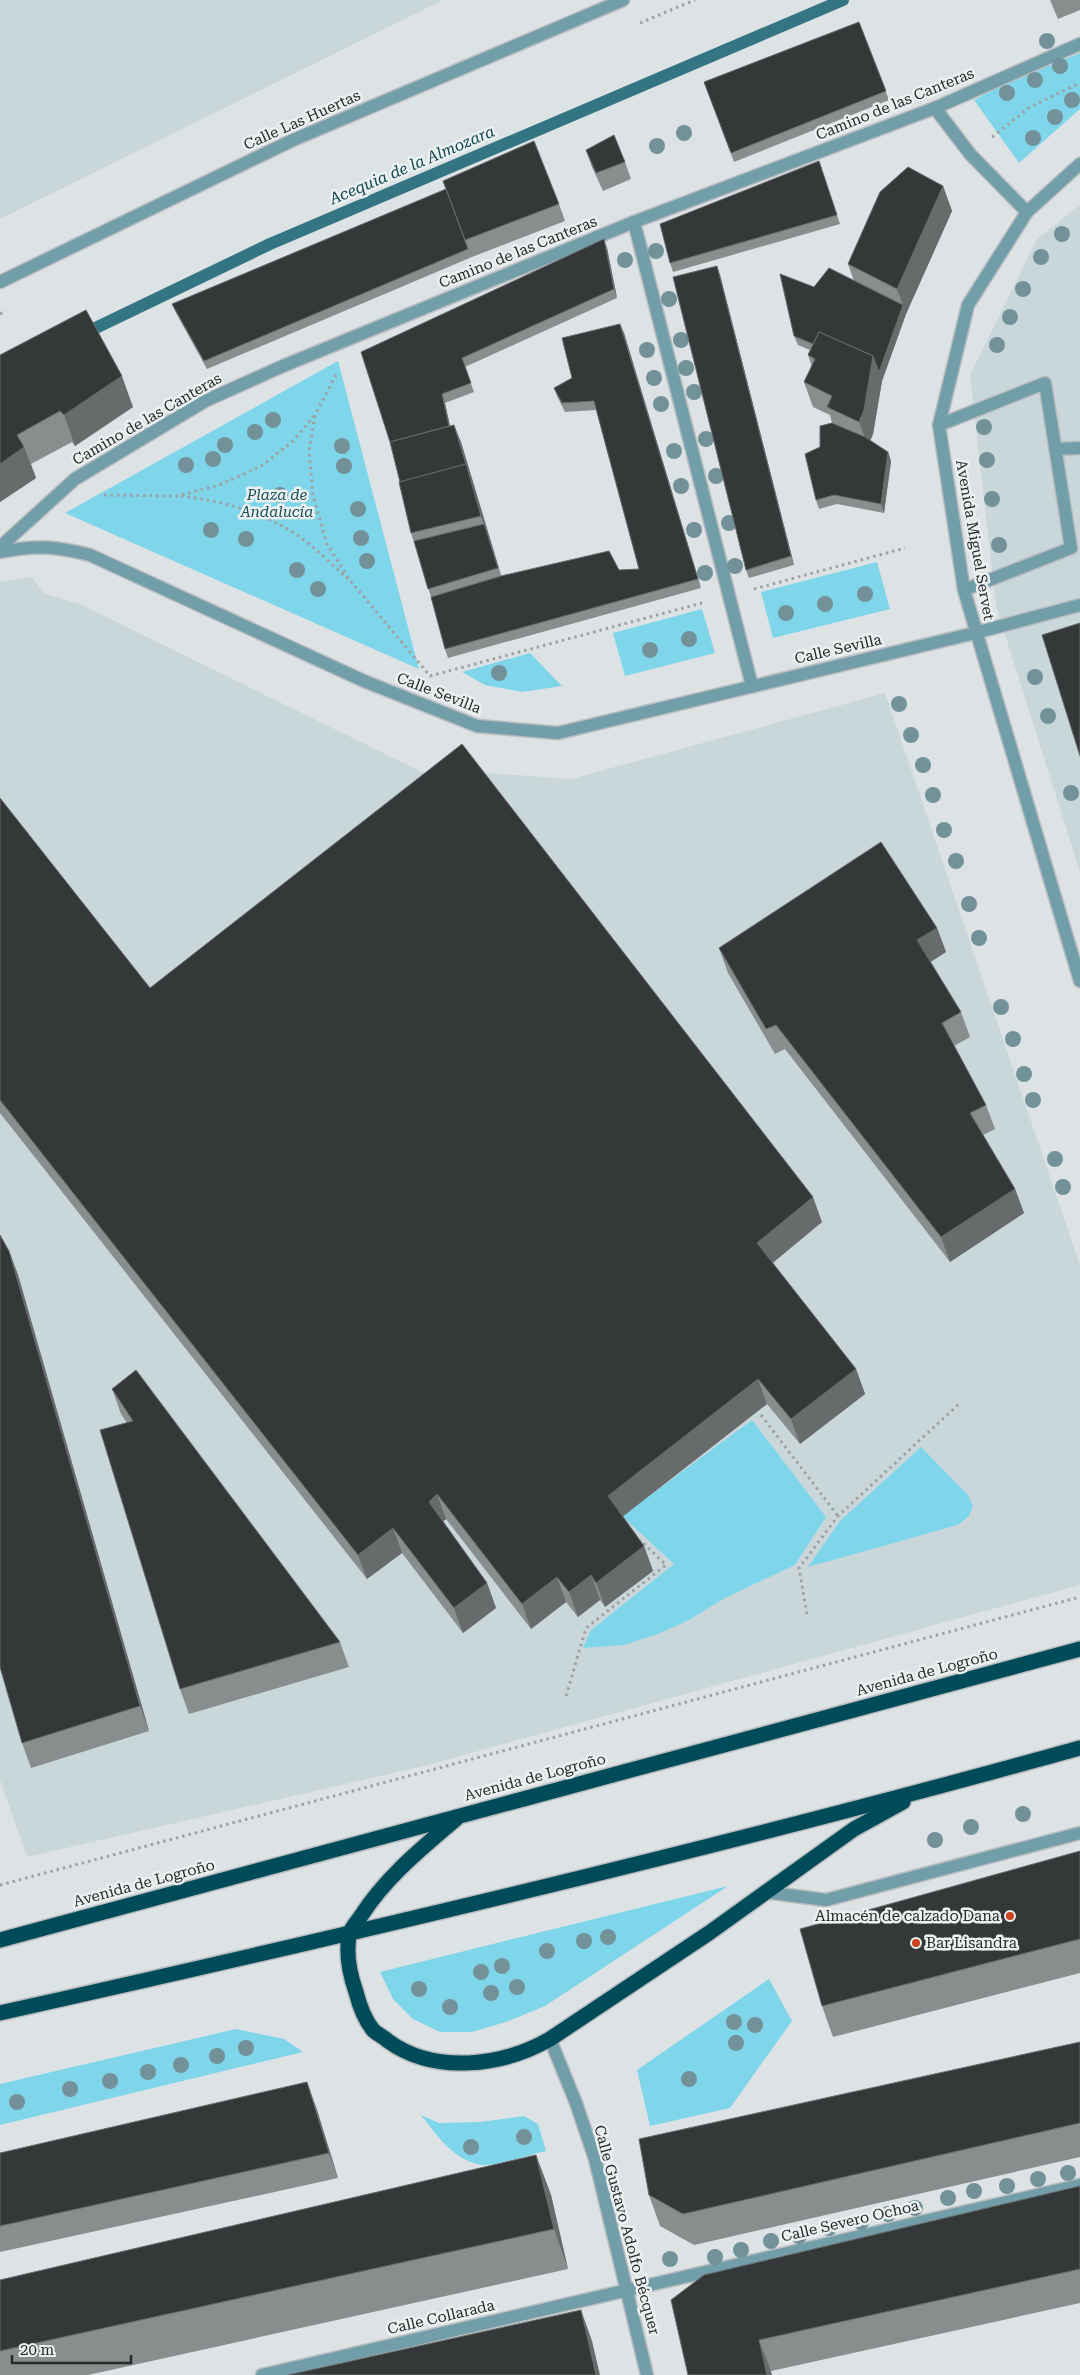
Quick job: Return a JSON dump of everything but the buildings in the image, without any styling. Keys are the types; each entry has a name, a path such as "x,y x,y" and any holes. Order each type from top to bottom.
{"highway":[{"name":"Avenida de Logroño","path":"0,1940 1080,1649"},
{"path":"0,2012 349,1934 920,1792 1080,1748"},
{"path":"459,1816 410,1858 387,1881 349,1934 350,1972 360,2006 373,2030 401,2050 430,2060 466,2063 499,2060 528,2051 550,2039 709,1933 854,1829 920,1792"}],"street":[{"name":"Calle Las Huertas","path":"0,282 293,140 623,0"},
{"name":"Camino de las Canteras","path":"0,547 75,479 205,401 283,366 634,222 935,108 1080,44"},
{"path":"935,108 970,154 1027,212"},
{"name":"Avenida Miguel Servet","path":"1080,164 1027,212 968,305 939,424 954,535 964,590 1080,981"},
{"path":"634,222 752,686"},
{"path":"939,424 1045,383 1055,448 1076,546 964,590"},
{"path":"1055,448 1080,448"},
{"name":"Calle Sevilla","path":"0,552 28,546 60,548 90,555 364,681 476,726 558,732 1080,605"},
{"path":"764,1892 826,1900 1080,1833"},
{"name":"Calle Gustavo Adolfo Bécquer","path":"550,2039 576,2103 595,2159 647,2375"},
{"name":"Calle Severo Ochoa","path":"627,2290 1080,2185"},
{"name":"Calle Collarada","path":"262,2375 627,2290"}],"path":[{"path":"630,27 695,0"},
{"path":"970,154 1030,107 1080,83"},
{"path":"0,314 9,309"},
{"path":"178,496 219,485 260,467 292,442 315,415 340,368"},
{"path":"315,415 309,451 313,496 327,544 353,584 430,676 906,548"},
{"path":"102,495 178,496 216,500 262,515 293,532 353,584"},
{"path":"807,1614 799,1568 838,1516 960,1403"},
{"path":"761,1415 838,1516"},
{"path":"566,1696 586,1628 666,1566 638,1538"},
{"path":"0,1885 1080,1597"}],"shaded area":[{"path":"0,0 443,0 0,219"},
{"path":"1080,205 1080,872 996,606 970,375 1037,239"},
{"path":"32,577 43,593 80,604 430,776 477,766 487,773 571,779 885,693 1080,1265 1080,1585 424,1766 27,1857 0,1780 0,582"}],"green space":[{"path":"1080,53 1080,109 1019,163 974,100 1002,85"},
{"name":"Plaza de Andalucía","path":"338,361 419,669 65,513"},
{"path":"877,562 890,609 773,638 761,592"},
{"path":"702,609 715,653 625,676 613,633"},
{"path":"530,653 562,686 522,692 485,685 462,672"},
{"path":"752,1420 826,1517 795,1565 725,1598 689,1620 658,1634 624,1645 583,1648 591,1630 674,1564 622,1516"},
{"path":"921,1447 968,1495 973,1506 969,1516 958,1525 808,1567 840,1521"},
{"path":"728,1886 545,2006 506,2022 472,2032 440,2032 413,2019 393,1999 380,1972"},
{"path":"769,1979 792,2021 730,2108 650,2126 637,2070"},
{"path":"236,2029 284,2039 303,2052 0,2125 0,2084"},
{"path":"421,2115 439,2123 480,2122 524,2116 538,2124 546,2151 497,2164 484,2165 474,2163 464,2159 448,2147"}],"waterway":[{"name":"Acequia de la Almozara","path":"81,335 270,244 843,0"}],"place":[{"name":"Almacén de calzado Dana","path":"1010,1916"},
{"name":"Bar Lisandra","path":"916,1943"}]}
